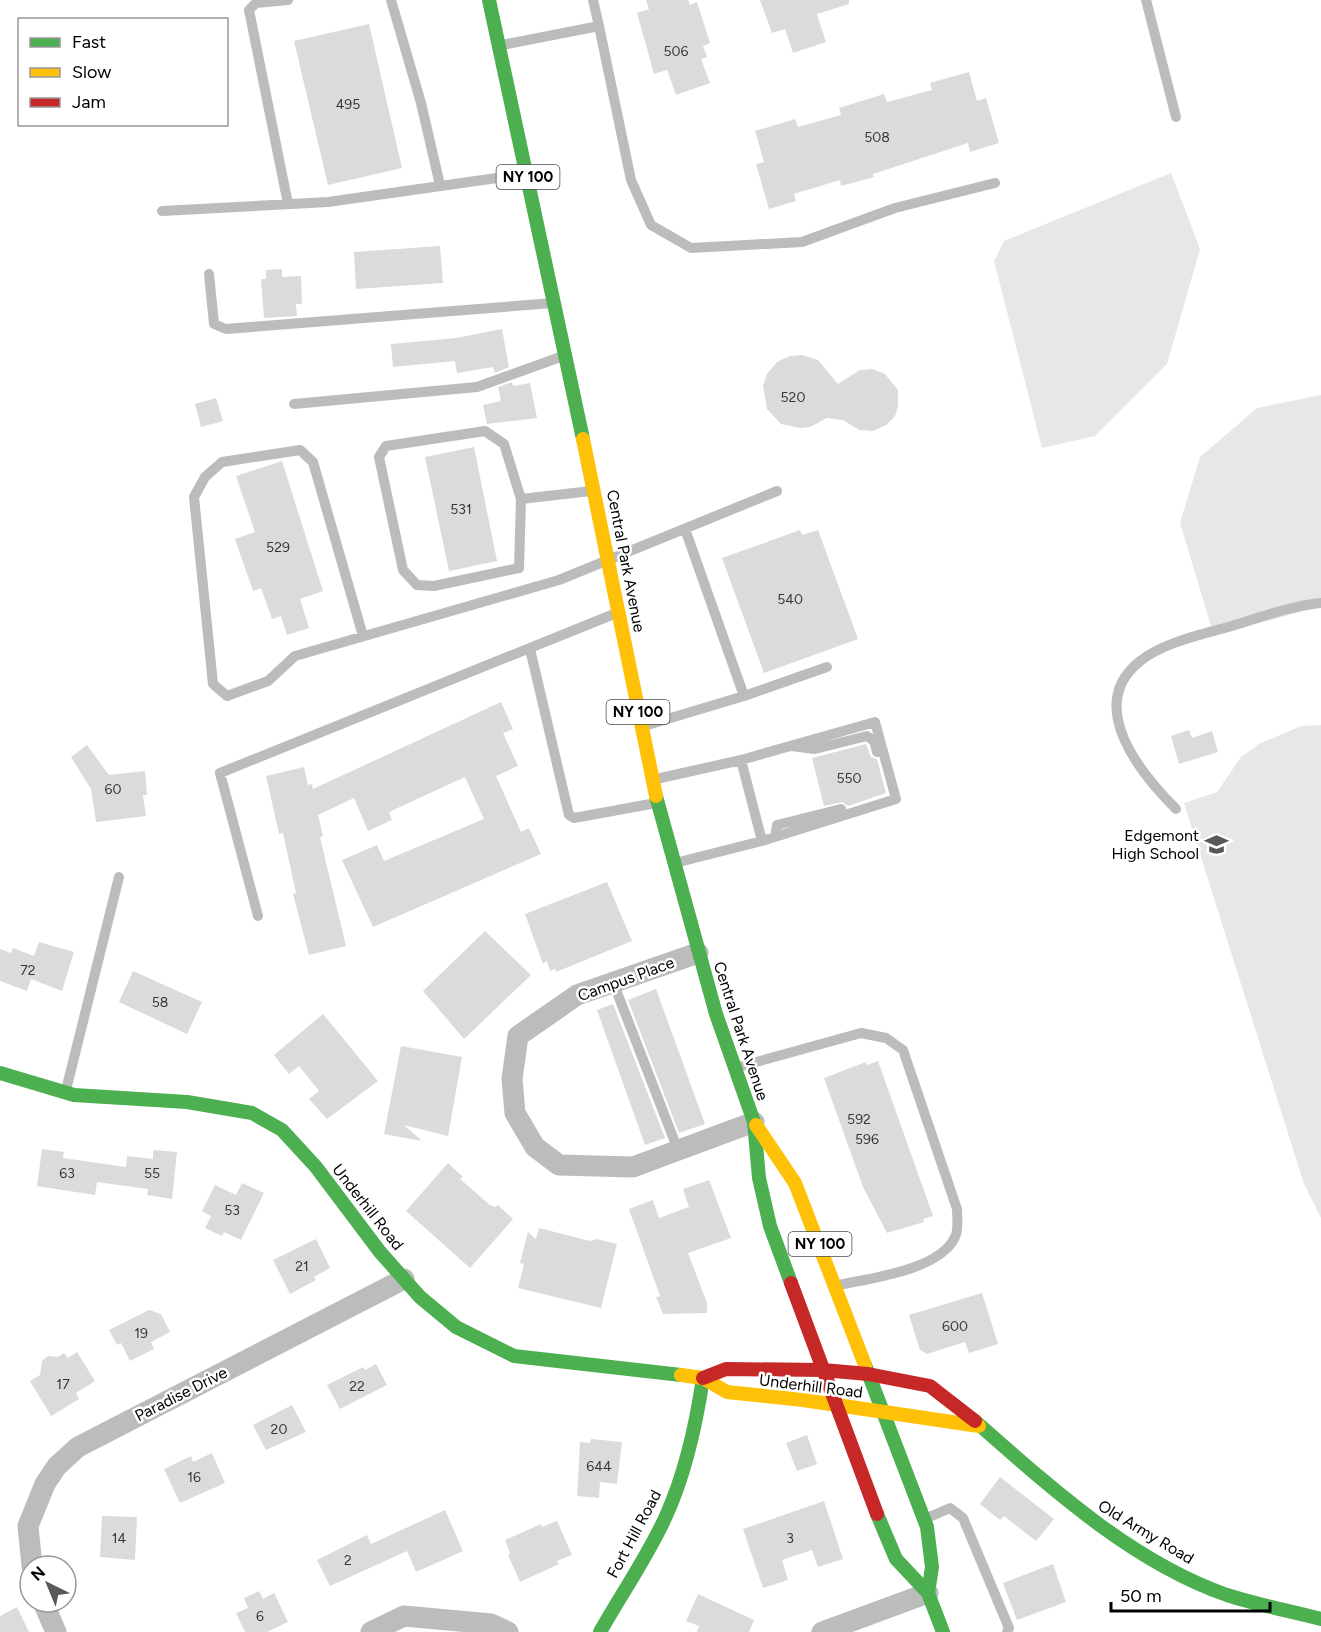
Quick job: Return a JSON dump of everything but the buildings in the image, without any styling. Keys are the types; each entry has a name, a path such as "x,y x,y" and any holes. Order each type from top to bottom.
{"main road":[{"name":"Central Park Avenue","path":"489,0 567,355 652,780 673,864 734,1068 754,1122 795,1183 924,1519 931,1547 932,1567 928,1593"},
{"name":"Underhill Road","path":"0,1072 66,1093 110,1099 187,1102 252,1113 282,1130 316,1167 380,1252 404,1279 456,1327 514,1356 703,1378 727,1392 882,1411"},
{"name":"Central Park Avenue","path":"754,1122 759,1178 770,1226 823,1370 896,1559 928,1593 943,1632"},
{"name":"Underhill Road","path":"703,1378 726,1369 823,1370"},
{"name":"Old Army Road","path":"823,1370 868,1374 930,1386 956,1404 1067,1502 1165,1567 1227,1595 1321,1619"},
{"name":"Fort Hill Road","path":"600,1632 665,1517 685,1469 695,1431 703,1378"},
{"path":"882,1411 979,1426"}],"street":[{"name":"Campus Place","path":"698,952 578,994 518,1036 512,1079 515,1113 535,1147 559,1166 633,1167 754,1122"},
{"name":"Paradise Drive","path":"31,1554 28,1526 45,1484 57,1466 78,1447 404,1279"},
{"path":"822,1632 847,1627 928,1593"},
{"path":"48,1614 56,1632"},
{"path":"371,1632 404,1616 491,1624 508,1632"}],"lane":[{"path":"288,0 256,3 249,10 288,204"},
{"path":"391,0 421,103 440,185"},
{"path":"593,0 631,180 651,225 691,248 802,242 895,208 995,183"},
{"path":"1146,0 1176,117"},
{"path":"499,45 599,26"},
{"path":"162,211 328,202 527,174"},
{"path":"209,274 214,324 226,329 556,303"},
{"path":"294,404 477,387 567,355"},
{"path":"485,431 504,444 521,499 519,568 435,586 417,585 403,570 379,457 386,446 485,431"},
{"path":"363,636 313,462 300,450 222,462 205,477 194,497 213,684 227,696 268,681 295,656 560,580 777,491"},
{"path":"521,499 594,490"},
{"path":"685,529 744,696"},
{"path":"1176,809 1160,793 1127,749 1115,716 1120,686 1139,662 1181,640 1321,603"},
{"path":"258,916 220,773 619,613"},
{"path":"530,649 569,815 574,818 657,802"},
{"path":"641,727 744,696 827,667"},
{"path":"652,780 741,760 875,722 896,799 762,841 673,864"},
{"path":"775,837 777,825 885,798 888,792 874,741 867,736 815,749 790,746"},
{"path":"741,760 762,841"},
{"path":"66,1093 119,877"},
{"path":"613,982 678,1150"},
{"path":"734,1068 861,1033 886,1038 903,1050 957,1209 956,1235 947,1250 909,1270 835,1286"},
{"path":"924,1519 950,1508 963,1518 1009,1628 1006,1632"}],"shaded area":[{"path":"1171,173 1200,249 1167,364 1095,436 1042,448 994,261 1004,241"},
{"path":"1321,395 1321,606 1214,636 1180,523 1200,457 1257,408"},
{"path":"1321,725 1321,1218 1304,1184 1184,803 1217,792 1241,757 1259,744 1301,726"}],"traffic: fast":[{"path":"489,0 583,439"},
{"path":"656,796 716,1014 754,1122 759,1178 770,1226 791,1283"},
{"path":"0,1073 74,1095 187,1102 252,1113 282,1130 316,1167 380,1252 420,1297 456,1327 514,1356 681,1375"},
{"path":"865,1365 927,1527 932,1567 928,1593"},
{"path":"600,1632 651,1546 673,1499 689,1448 703,1378"},
{"path":"975,1421 1063,1496 1125,1543 1158,1563 1192,1581 1227,1595 1321,1619"},
{"path":"877,1514 896,1559 928,1593 943,1632"}],"traffic: slow":[{"path":"583,439 656,796"},
{"path":"756,1125 795,1183 865,1365"},
{"path":"681,1375 703,1378 727,1392 803,1400 979,1426"}],"traffic: jam":[{"path":"791,1283 877,1514"},
{"path":"703,1378 726,1369 823,1370 868,1374 930,1386 975,1421"}],"place":[{"name":"Edgemont High School","path":"1217,844"}]}
